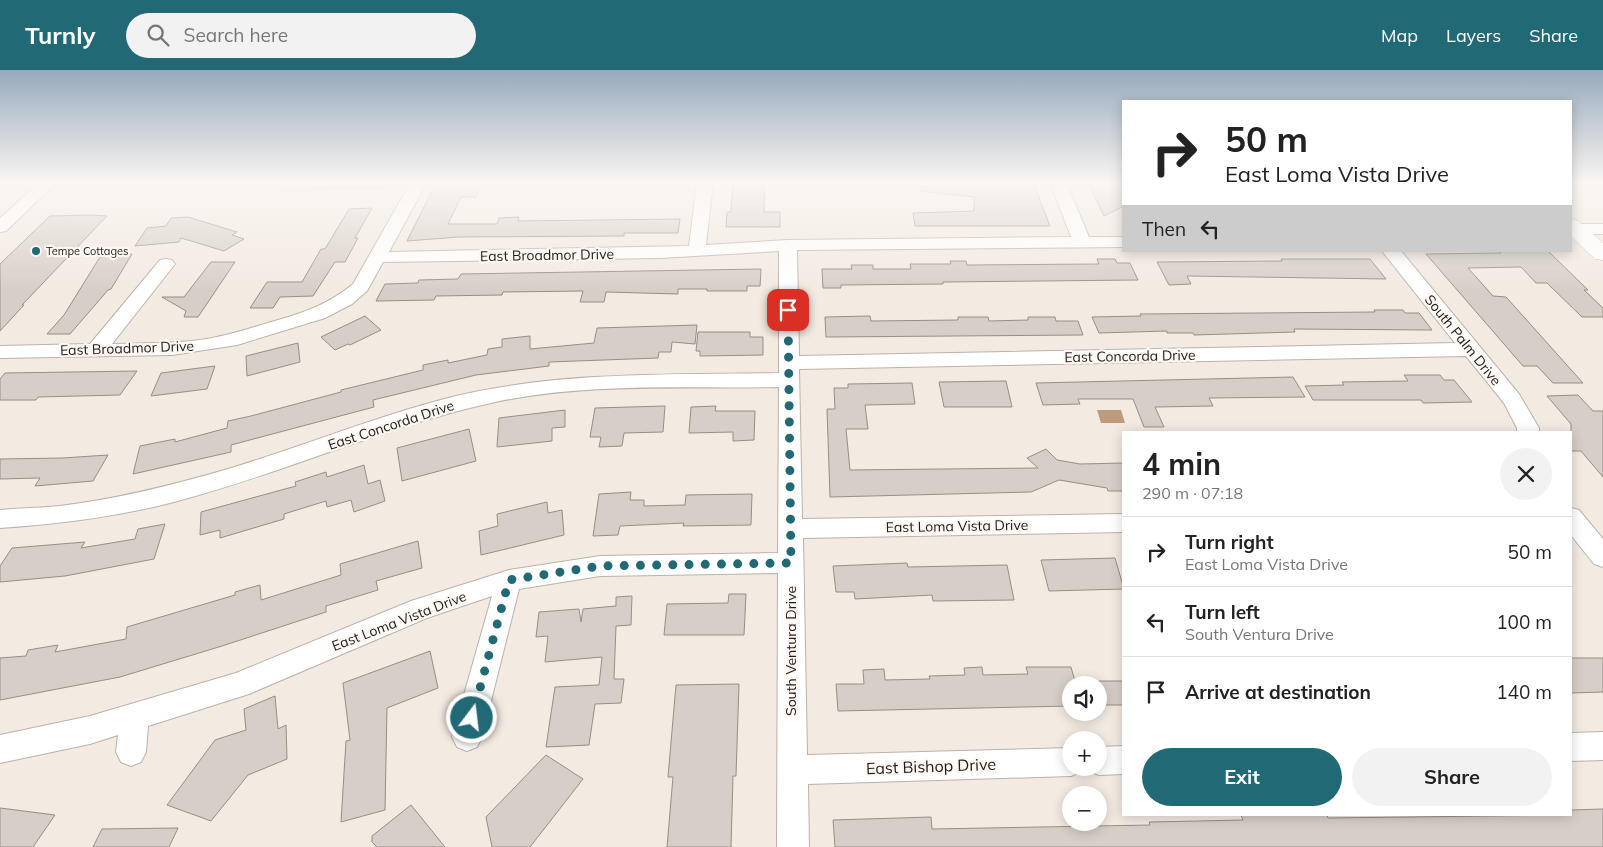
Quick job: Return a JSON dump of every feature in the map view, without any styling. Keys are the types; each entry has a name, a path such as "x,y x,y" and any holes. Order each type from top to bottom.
{"main road":[{"path":"1573,228 1603,254"}],"street":[{"path":"0,227 10,218"},
{"path":"378,257 399,218"},
{"path":"697,250 701,218"},
{"path":"1073,218 1082,242"},
{"path":"1573,228 1603,229"},
{"name":"East Broadmor Drive","path":"0,352 172,348 237,339 318,314 345,300 360,287 378,257 652,253 788,245 1122,242"},
{"name":"South Ventura Drive","path":"788,245 793,847"},
{"name":"South Palm Drive","path":"1392,252 1512,399 1528,431"},
{"path":"95,350 166,264"},
{"name":"East Concorda Drive","path":"0,519 77,513 169,496 456,404 532,389 789,372 1471,349"},
{"path":"1572,517 1603,557"},
{"name":"East Loma Vista Drive","path":"791,529 1122,523"},
{"name":"East Loma Vista Drive","path":"0,748 90,730 239,685 420,609 509,580 600,566 791,563"},
{"path":"467,737 509,580"},
{"path":"132,752 135,717"},
{"path":"1572,747 1603,746"},
{"path":"1107,761 1122,760"},
{"name":"East Bishop Drive","path":"792,770 1062,762"}],"shaded area":[{"path":"1097,410 1121,410 1125,423 1101,423"}],"building":[{"path":"48,218 105,218 22,305 24,305 0,331 0,264"},
{"path":"171,218 192,218 237,232 232,235 244,239 224,251 181,238 179,242 135,246 147,228 166,226"},
{"path":"343,218 366,218 345,262 335,262 313,296 280,297 273,308 250,308 267,282 302,282 321,249 325,249"},
{"path":"418,218 451,218 448,224 497,224 499,218 519,218 518,221 680,219 678,233 624,233 624,236 459,237 407,241"},
{"path":"727,218 780,218 780,227 726,227"},
{"path":"914,218 1047,218 1050,226 915,226"},
{"path":"1549,252 1588,290 1584,290 1603,308 1603,317 1582,317 1547,283 1536,283 1521,267 1468,268 1493,296 1506,297 1583,383 1553,383 1537,366 1523,366 1426,254"},
{"path":"132,254 111,289 108,290 70,334 47,334 64,315 100,257"},
{"path":"1097,259 1115,259 1117,263 1130,263 1138,280 943,282 943,284 841,285 841,288 823,288 822,269 852,269 851,265 873,265 873,269 911,269 910,264 951,264 950,261 966,261 967,265 1099,264"},
{"path":"1281,259 1370,259 1386,279 1187,276 1191,284 1169,285 1157,262 1282,261"},
{"path":"211,262 235,262 198,317 184,317 186,311 162,297 184,297"},
{"path":"761,269 760,286 747,286 747,291 678,289 678,294 606,292 604,302 580,302 583,291 503,292 502,295 436,296 434,300 376,301 385,284 418,283 419,280 458,279 461,274"},
{"path":"1374,310 1403,310 1405,313 1419,313 1432,330 1294,329 1295,332 1194,335 1193,333 1167,333 1167,331 1099,333 1092,317 1141,316 1140,314 1375,312"},
{"path":"365,316 381,330 335,350 321,337"},
{"path":"870,316 871,321 958,320 958,317 988,317 989,321 1028,320 1028,317 1055,317 1056,321 1078,321 1083,335 826,337 825,317"},
{"path":"697,325 695,344 672,342 671,352 659,352 658,358 549,362 549,366 476,375 373,400 374,407 231,445 231,452 133,474 140,446 175,439 175,442 227,428 228,421 423,370 423,365 448,360 448,363 487,355 488,349 502,347 502,339 530,336 530,349 594,343 597,328"},
{"path":"698,332 750,332 750,337 763,337 763,355 700,356 700,351 696,351"},
{"path":"298,343 300,362 247,376 246,356"},
{"path":"215,366 207,389 151,396 161,373"},
{"path":"137,371 120,395 0,400 0,379 5,373"},
{"path":"1404,375 1440,375 1444,380 1454,380 1472,402 1423,403 1421,400 1313,400 1305,386 1344,385 1342,382 1408,381"},
{"path":"1293,377 1305,397 1209,398 1213,406 1155,407 1164,427 1144,427 1133,399 1078,399 1080,404 1043,405 1036,383"},
{"path":"1006,381 1012,407 944,407 939,382"},
{"path":"912,383 915,404 865,405 868,429 846,429 850,470 1038,468 1027,458 1046,449 1057,460 1080,464 1122,463 1122,491 1108,491 1107,488 1059,480 1031,492 830,497 827,409 835,409 834,388 848,388 848,384"},
{"path":"1578,395 1593,411 1603,411 1603,477 1581,451 1572,451 1571,424 1547,396"},
{"path":"665,406 663,432 624,433 622,446 599,447 601,437 590,437 595,408"},
{"path":"716,406 715,411 755,411 754,440 733,441 733,432 689,433 691,407"},
{"path":"565,410 565,427 552,428 552,441 497,447 499,418"},
{"path":"469,429 476,461 402,481 397,448"},
{"path":"108,455 93,481 35,486 40,478 0,479 0,459"},
{"path":"364,465 368,484 380,480 385,501 354,512 351,500 327,507 326,501 284,514 284,519 220,538 220,530 200,535 201,512 296,486 295,482 326,472 327,477"},
{"path":"631,492 630,500 644,500 644,506 685,505 686,495 752,494 751,525 683,526 684,523 620,526 618,535 593,536 599,494"},
{"path":"547,502 548,513 562,510 564,535 481,555 479,531 498,526 497,514"},
{"path":"165,524 154,559 65,576 0,582 0,566 12,548 85,542 81,548 135,539 138,529"},
{"path":"418,541 422,568 376,581 378,590 326,606 326,612 120,677 0,700 0,658 26,656 28,650 58,645 55,652 126,639 127,627 235,595 235,592 260,585 261,600 341,575 340,564"},
{"path":"1115,558 1122,582 1122,589 1049,591 1041,560"},
{"path":"907,563 908,567 1007,565 1014,600 933,601 932,595 855,599 854,592 836,592 833,566"},
{"path":"729,594 746,594 744,635 664,635 667,604 728,603"},
{"path":"632,596 631,625 616,626 614,679 624,679 621,703 595,704 589,745 546,747 555,687 599,685 602,657 545,662 548,636 536,637 539,612 579,609 581,622 583,609 616,606 616,597"},
{"path":"430,651 438,688 387,708 385,810 341,822 346,741 350,740 343,683"},
{"path":"1572,658 1603,658 1603,692 1572,693"},
{"path":"982,667 983,675 1028,674 1026,667 1071,667 1074,676 1062,676 1062,706 838,711 836,684 864,684 863,670 884,669 885,680 930,679 929,676 965,675 964,668"},
{"path":"1107,681 1122,681 1122,705 1107,705"},
{"path":"739,684 736,776 733,776 731,847 667,847 673,777 668,777 676,685"},
{"path":"275,696 278,729 286,725 287,759 248,775 211,821 167,805 215,740 246,730 244,709"},
{"path":"546,755 583,779 530,847 492,847 486,817"},
{"path":"411,805 445,847 377,847 372,842 372,836"},
{"path":"0,808 55,815 33,847 0,847"},
{"path":"1603,809 1603,847 835,847 833,820 931,817 932,829 1062,827 1062,831 1107,831 1107,826 1150,825 1149,822 1243,820 1241,816 1327,816 1328,818 1572,816 1572,810"},
{"path":"178,828 169,847 93,847 102,829"}],"place":[{"name":"Tempe Cottages","path":"36,251"}],"route":[{"path":"472,718 509,580 600,566 791,563 788,310"}]}
